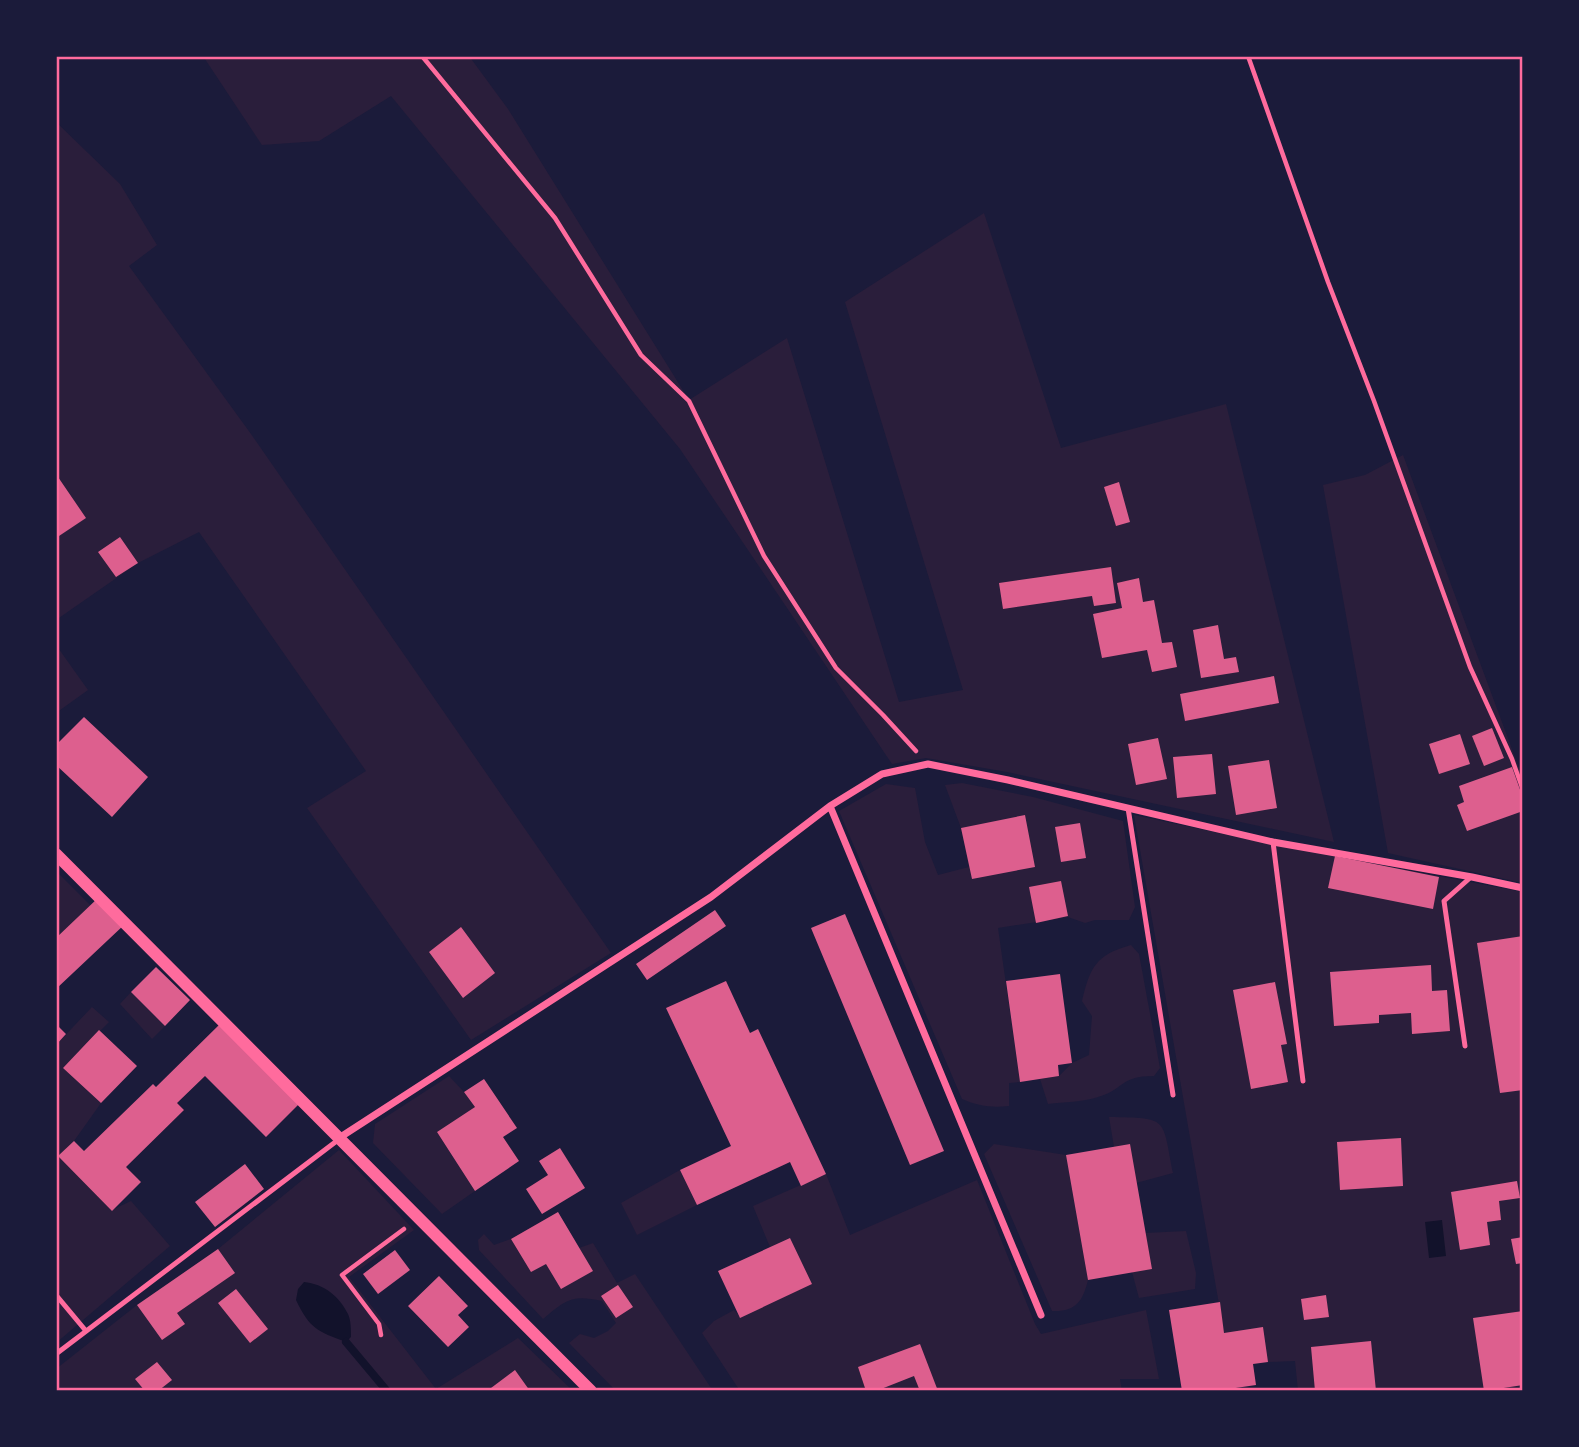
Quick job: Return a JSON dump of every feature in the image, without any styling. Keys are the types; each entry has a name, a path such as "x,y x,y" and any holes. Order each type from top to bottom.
{"street":[{"path":"340,1138 711,897 830,806 882,774 928,764 1273,842 1523,888"},
{"path":"830,806 1041,1315"},
{"path":"56,854 591,1391"}],"lane":[{"path":"1128,808 1173,1095"},
{"path":"1273,842 1303,1081"},
{"path":"1465,1046 1444,901 1472,877"},
{"path":"56,1354 340,1138"},
{"path":"56,1295 86,1331"}],"path":[{"path":"422,56 555,218 641,355 689,401 764,556 836,668 928,764"},
{"path":"1248,56 1470,667 1523,790"},
{"path":"381,1335 379,1324 342,1275 419,1219"}],"shaded area":[{"path":"203,56 469,56 508,109 689,400 787,338 899,702 963,690 845,302 984,213 1061,448 1226,404 1334,842 1007,772 926,758 892,764 680,449 391,96 319,141 262,145"},
{"path":"56,122 120,184 157,245 129,266 251,434 611,953 471,1040 307,808 366,771 199,532 138,563 56,620"},
{"path":"1403,455 1523,779 1523,883 1388,853 1323,485 1365,475"},
{"path":"56,645 88,690 56,713"},
{"path":"962,783 1033,797 1123,821 1135,907 1129,920 1095,920 1085,923 1068,917 998,928 1020,1082 1009,1083 1009,1106 985,1106 962,1099 839,811 886,784 915,788 925,842 938,875 969,867 961,828 945,785"},
{"path":"1134,815 1299,850 1523,892 1523,1391 1298,1391 1295,1361 1268,1362 1224,1333"},
{"path":"56,871 91,906 56,938"},
{"path":"1131,945 1139,954 1160,1068 1154,1076 1134,1078 1098,1097 1048,1104 1040,1079 1059,1076 1072,1063 1089,1055 1092,1016 1082,1001 1092,971 1109,953"},
{"path":"131,992 165,1026 152,1039 120,1004"},
{"path":"92,1007 109,1022 63,1068 101,1103 74,1141 112,1210 131,1201 170,1246 56,1343 56,1045"},
{"path":"449,1076 475,1107 437,1132 475,1191 442,1214 373,1143 375,1124"},
{"path":"1109,1117 1143,1118 1159,1124 1167,1141 1173,1173 1136,1183 1129,1144 1114,1147"},
{"path":"994,1144 1066,1155 1088,1280 1081,1299 1067,1310 1052,1311 984,1154"},
{"path":"339,1150 414,1230 349,1277 436,1389 518,1338 573,1391 56,1391 56,1369 137,1305 218,1249"},
{"path":"680,1170 697,1205 637,1235 621,1203"},
{"path":"826,1174 850,1235 977,1180 1041,1334 1146,1310 1159,1379 1120,1379 1122,1391 740,1391 702,1333 714,1321 734,1310 740,1317 811,1284 790,1238 770,1247 753,1206"},
{"path":"558,1212 579,1248 593,1243 617,1283 635,1274 713,1391 616,1391 569,1343 580,1334 594,1338 608,1331 616,1323 602,1301 583,1298 569,1300 543,1319 479,1250 478,1240 484,1234 494,1245 511,1239"},
{"path":"1442,1220 1446,1256 1429,1258 1425,1222"},
{"path":"1186,1231 1196,1273 1195,1289 1139,1298 1132,1272 1152,1268 1145,1233"},
{"path":"304,1282 324,1288 335,1296 344,1308 351,1328 351,1337 346,1342 321,1332 310,1323 296,1300 298,1289"}],"building":[{"path":"58,477 86,518 56,538 56,479"},
{"path":"1119,482 1130,522 1116,526 1104,487"},
{"path":"120,537 138,563 116,577 98,552"},
{"path":"1111,567 1116,603 1094,606 1092,596 1003,609 999,583"},
{"path":"1139,578 1143,602 1154,600 1162,643 1172,642 1177,667 1152,672 1147,650 1102,658 1093,614 1122,608 1117,583"},
{"path":"1218,625 1224,659 1236,657 1239,672 1201,678 1193,630"},
{"path":"1274,676 1279,703 1185,721 1180,694"},
{"path":"84,717 148,777 112,817 56,765 56,745"},
{"path":"1492,728 1504,758 1484,766 1472,736"},
{"path":"1460,734 1470,764 1439,774 1429,744"},
{"path":"1158,738 1167,779 1136,785 1128,744"},
{"path":"1212,754 1216,794 1177,798 1173,757"},
{"path":"1269,760 1277,808 1236,815 1228,766"},
{"path":"1512,767 1523,798 1523,811 1467,831 1457,805 1464,802 1459,786"},
{"path":"1025,815 1035,867 972,879 961,828"},
{"path":"1080,823 1086,858 1061,862 1055,827"},
{"path":"1335,856 1439,877 1433,909 1328,888"},
{"path":"1061,881 1068,916 1036,923 1029,887"},
{"path":"99,897 125,924 56,989 56,938"},
{"path":"715,910 726,926 647,980 636,964"},
{"path":"845,914 944,1151 910,1165 811,928"},
{"path":"461,927 495,973 463,998 429,952"},
{"path":"1523,936 1523,1090 1500,1093 1477,943"},
{"path":"1431,965 1432,991 1447,990 1450,1031 1412,1034 1411,1013 1379,1015 1379,1023 1334,1026 1330,972"},
{"path":"156,967 190,1000 165,1026 131,992"},
{"path":"1060,974 1072,1063 1058,1065 1059,1076 1020,1082 1006,981"},
{"path":"726,981 750,1033 758,1029 826,1174 801,1186 790,1162 697,1205 680,1170 731,1146 666,1008"},
{"path":"1275,982 1287,1044 1281,1045 1288,1082 1251,1089 1233,990"},
{"path":"56,1024 66,1034 56,1045"},
{"path":"220,1024 299,1104 266,1137 205,1076 177,1103 184,1110 126,1167 141,1182 112,1211 58,1156 74,1141 84,1151 153,1084 156,1087"},
{"path":"99,1030 137,1066 101,1103 63,1068"},
{"path":"484,1079 517,1128 503,1137 519,1161 475,1191 437,1132 475,1107 464,1092"},
{"path":"1401,1138 1403,1186 1340,1190 1337,1142"},
{"path":"1130,1144 1152,1269 1088,1280 1066,1155"},
{"path":"560,1148 585,1188 542,1214 526,1189 548,1175 539,1161"},
{"path":"245,1164 264,1189 215,1227 195,1202"},
{"path":"1517,1181 1520,1198 1499,1201 1501,1220 1487,1222 1490,1245 1460,1250 1451,1192"},
{"path":"558,1212 593,1271 561,1289 546,1264 531,1272 511,1239"},
{"path":"1523,1237 1523,1263 1516,1264 1511,1239"},
{"path":"790,1238 812,1284 740,1318 718,1271"},
{"path":"218,1249 235,1273 177,1313 185,1324 162,1340 137,1305"},
{"path":"395,1250 410,1270 378,1294 363,1274"},
{"path":"439,1276 468,1306 458,1315 469,1327 448,1347 408,1306"},
{"path":"618,1285 633,1307 616,1318 601,1296"},
{"path":"236,1289 268,1329 250,1343 218,1303"},
{"path":"1326,1295 1329,1317 1304,1320 1301,1299"},
{"path":"1220,1302 1224,1333 1263,1327 1268,1362 1253,1364 1256,1385 1215,1391 1182,1391 1169,1310"},
{"path":"1523,1311 1523,1385 1484,1391 1473,1318"},
{"path":"1371,1341 1376,1391 1315,1391 1311,1347"},
{"path":"920,1344 938,1391 920,1391 914,1376 876,1391 866,1391 858,1367"},
{"path":"157,1362 172,1380 158,1391 145,1391 135,1379"},
{"path":"515,1370 530,1391 487,1391"}],"waterway":[{"path":"346,1342 387,1391"}]}
